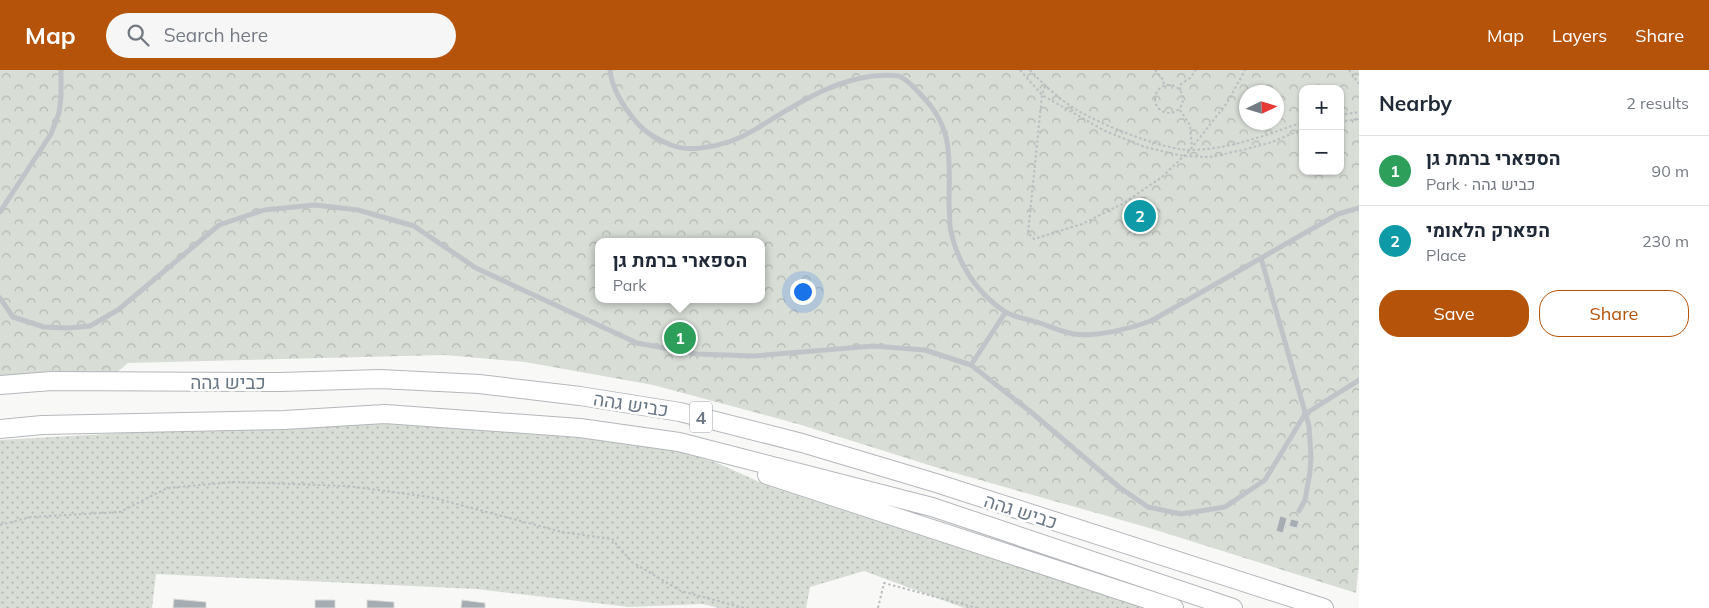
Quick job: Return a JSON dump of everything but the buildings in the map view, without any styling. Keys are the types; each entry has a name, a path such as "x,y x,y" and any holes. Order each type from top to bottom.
{"highway":[{"name":"כביש גהה","path":"0,383 52,380 280,382 380,379 488,385 580,396 680,412 802,444 927,481 1324,608"},
{"name":"כביש גהה","path":"0,429 42,425 284,420 385,414 580,428 679,442 932,507 1233,608"},
{"path":"719,453 774,479 1174,608"}],"lane":[{"path":"0,212 51,134 59,113 61,70"},
{"path":"610,70 611,82 624,108 640,126 652,137 683,149 716,146 754,130 814,88"},
{"path":"872,70 896,75 906,80 931,104 938,114 946,132 949,152 950,222 953,239 968,276 1005,313 1074,334 1133,328 1151,321 1338,214 1359,208"},
{"path":"0,298 13,317 44,327 68,328 90,326 118,310 219,225 264,210 315,205 358,210 414,226 476,268 638,343 697,354 754,356 873,346 890,347 925,350 972,366 1031,412 1119,487 1148,507 1182,514 1225,507 1265,480 1305,414 1359,380"},
{"path":"1261,258 1309,426 1311,457 1305,500 1299,511"},
{"path":"972,366 1005,313"}],"path":[{"path":"1020,70 1042,94 1104,130 1145,147 1184,156 1210,157 1242,150 1272,142 1301,130"},
{"path":"1030,70 1045,86 1077,110 1121,131 1157,143 1190,150 1238,144 1299,123"},
{"path":"1155,70 1164,82 1163,86"},
{"path":"1180,90 1172,85 1163,86 1156,92 1154,97 1156,106 1163,113 1168,114 1180,109 1183,99 1180,90 1181,84 1190,78 1196,70"},
{"path":"1045,86 1042,94 1028,233 1034,239 1082,224 1124,202 1162,177 1190,150 1226,103 1245,70"},
{"path":"1350,70 1359,84"},
{"path":"1180,109 1190,125 1192,147"},
{"path":"1344,114 1359,112"},
{"path":"1344,121 1359,119"},
{"path":"0,525 31,517 120,512 166,488 234,482 348,486 430,497 562,532 612,539 632,562 681,591 744,608"},
{"path":"878,608 884,583 977,608"}],"green space":[{"path":"0,70 1359,70 1359,563 1356,593 1146,527 948,471 798,424 653,385 525,362 444,355 128,363 115,374 0,376"},
{"path":"406,421 661,446 715,462 771,487 1145,608 964,608 864,571 810,587 806,608 719,608 703,604 629,607 476,589 156,574 152,608 0,608 0,440 245,426"}],"place":[{"name":"הפארק הלאומי","path":"1140,216"},
{"name":"הספארי ברמת גן","path":"680,338"}]}
